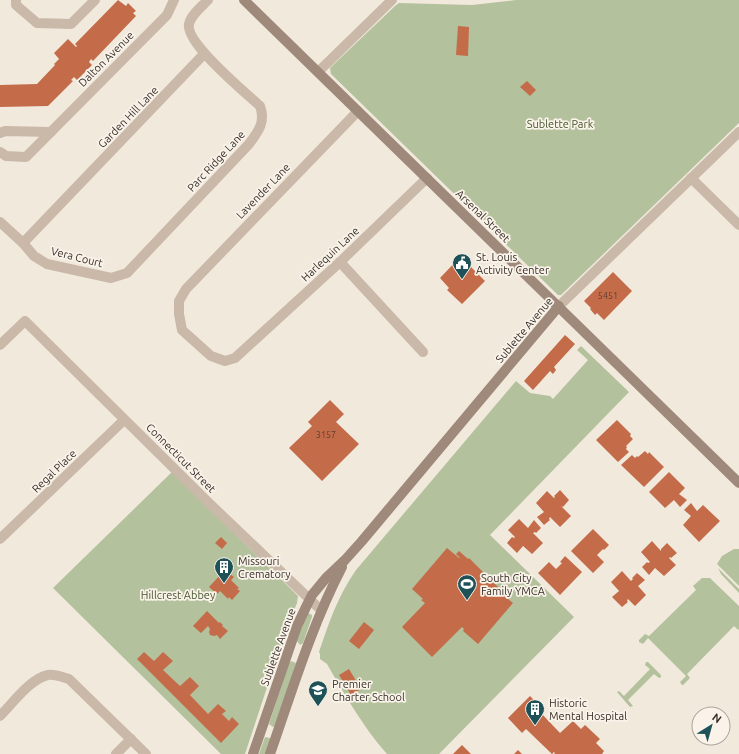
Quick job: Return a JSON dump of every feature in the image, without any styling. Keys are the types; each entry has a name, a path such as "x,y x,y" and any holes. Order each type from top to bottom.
{"street":[{"path":"16,0 16,6 37,24 71,24 95,0"},
{"name":"Dalton Avenue","path":"0,152 6,156 26,157 167,15 174,0"},
{"path":"204,54 194,41 189,31 189,24 194,15 208,0"},
{"name":"Arsenal Street","path":"244,0 737,479"},
{"path":"318,72 392,0"},
{"name":"Garden Hill Lane","path":"23,243 204,54"},
{"name":"Parc Ridge Lane","path":"116,276 127,273 249,144 257,133 261,124 263,114 260,106 204,54"},
{"name":"Lavender Lane","path":"186,289 358,111"},
{"path":"0,133 5,131 51,132"},
{"name":"Sublette Avenue","path":"253,754 297,626 310,600 326,578 345,560 559,306 739,132"},
{"name":"Harlequin Lane","path":"186,289 179,301 179,314 182,330 211,356 224,361 235,358 250,346 340,262 427,178"},
{"path":"691,178 739,225"},
{"name":"Vera Court","path":"0,222 23,243 34,256 47,264 109,278 116,276"},
{"path":"340,262 423,352"},
{"name":"Connecticut Street","path":"0,345 25,321 124,420 320,610"},
{"name":"Regal Place","path":"0,539 124,420"},
{"name":"Sublette Avenue","path":"270,754 320,610 345,560"},
{"path":"0,716 31,684 39,678 48,675 58,675 69,679 146,754"},
{"path":"116,754 131,740"}],"green space":[{"name":"Sublette Park","path":"516,0 739,0 739,123 561,295 558,295 331,74 330,68 399,3 472,5"},
{"path":"581,346 629,392 490,535 574,617 439,754 387,754 362,722 327,664 320,659 319,652 339,599 356,570 516,381 530,393 550,396 553,399 588,360 577,350"},
{"name":"Hillcrest Abbey","path":"172,472 298,596 297,603 287,627 245,754 221,754 53,588"},
{"path":"734,549 739,549 739,586 717,564 722,556"},
{"path":"718,568 739,589 739,593 721,574"},
{"path":"702,578 710,578 739,606 739,629 738,630 734,626 687,674 690,678 682,685 680,682 686,676 648,638 643,644 639,642 639,640 645,634 649,636 696,590 693,586"},
{"path":"308,613 312,615 312,617 303,643 300,645 297,641 300,628"},
{"path":"291,661 296,663 275,726 273,727 269,724 289,663"},
{"path":"646,662 648,662 661,675 661,677 659,678 654,674 628,700 633,706 630,707 617,692 619,691 624,696 650,669 645,665"},
{"path":"265,737 270,738 271,741 266,754 259,754"}],"building":[{"path":"118,0 126,6 128,3 136,11 133,13 136,16 93,61 91,59 89,62 92,65 77,80 74,77 71,80 73,81 48,106 0,107 0,85 37,84 59,59 54,53 68,39 76,47 77,46 75,44"},
{"path":"458,26 469,27 468,56 456,55"},
{"path":"527,81 536,90 530,96 520,87"},
{"name":"St. Louis Activity Center","path":"460,257 464,261 469,257 471,259 467,263 485,281 462,304 447,290 449,288 440,278"},
{"path":"613,272 632,291 604,320 597,313 595,315 584,301"},
{"path":"565,335 575,344 554,367 556,370 553,374 550,371 533,390 524,381"},
{"path":"330,400 344,414 336,422 359,444 322,481 289,448 312,426 308,422"},
{"path":"617,420 631,434 630,436 633,439 626,446 626,449 629,452 618,462 596,440"},
{"path":"645,451 648,454 649,452 664,467 644,487 621,465 632,455 635,458"},
{"path":"669,472 685,488 679,494 687,500 680,507 674,500 665,508 649,492"},
{"path":"560,490 569,500 563,507 561,506 571,516 560,527 550,517 550,520 544,525 537,517 544,512 536,503 547,491 554,498"},
{"path":"691,503 697,511 703,505 720,521 699,542 683,525 691,516 684,510"},
{"path":"519,519 528,528 534,520 541,528 536,533 533,533 543,543 532,554 522,545 523,546 517,553 507,543 512,537 515,537 508,530"},
{"path":"593,529 609,545 597,555 604,562 593,573 571,551"},
{"path":"221,537 227,543 222,549 215,543"},
{"path":"652,541 661,551 667,543 677,553 669,558 676,565 664,576 655,568 649,575 642,567 647,562 650,562 641,552"},
{"name":"South City Family YMCA","path":"447,548 459,558 456,554 459,551 468,559 469,558 499,588 497,590 513,603 478,644 463,631 464,629 462,627 432,657 402,627 425,603 421,600 423,599 412,589"},
{"path":"565,556 582,572 560,595 538,573 549,562 556,569 562,563 560,562"},
{"name":"Missouri Crematory","path":"225,570 234,577 231,580 240,591 232,600 229,597 228,599 220,591 217,594 209,587"},
{"path":"622,571 631,581 637,573 645,580 638,586 646,595 635,606 628,599 628,602 622,607 612,597 619,591 620,592 611,582"},
{"path":"207,611 228,631 220,639 217,635 210,635 210,629 208,626 201,633 193,626"},
{"path":"364,622 374,630 359,649 349,641"},
{"path":"144,652 154,661 163,652 173,661 163,670 180,686 190,677 199,686 190,695 208,714 218,704 226,711 222,714 229,721 232,717 239,724 221,743 137,659"},
{"path":"349,669 361,689 351,695 339,675"},
{"name":"Historic Mental Hospital","path":"530,696 544,710 541,713 560,733 573,721 581,729 585,725 600,739 596,743 604,751 602,754 554,754 554,752 552,754 526,729 522,733 508,718"},
{"path":"462,745 471,754 453,754"},
{"path":"518,750 522,754 514,754"}],"place":[{"name":"St. Louis Activity Center","path":"462,280"},
{"name":"Missouri Crematory","path":"224,584"},
{"name":"South City Family YMCA","path":"467,601"},
{"name":"Premier Charter School","path":"318,707"},
{"name":"Historic Mental Hospital","path":"535,726"}]}
